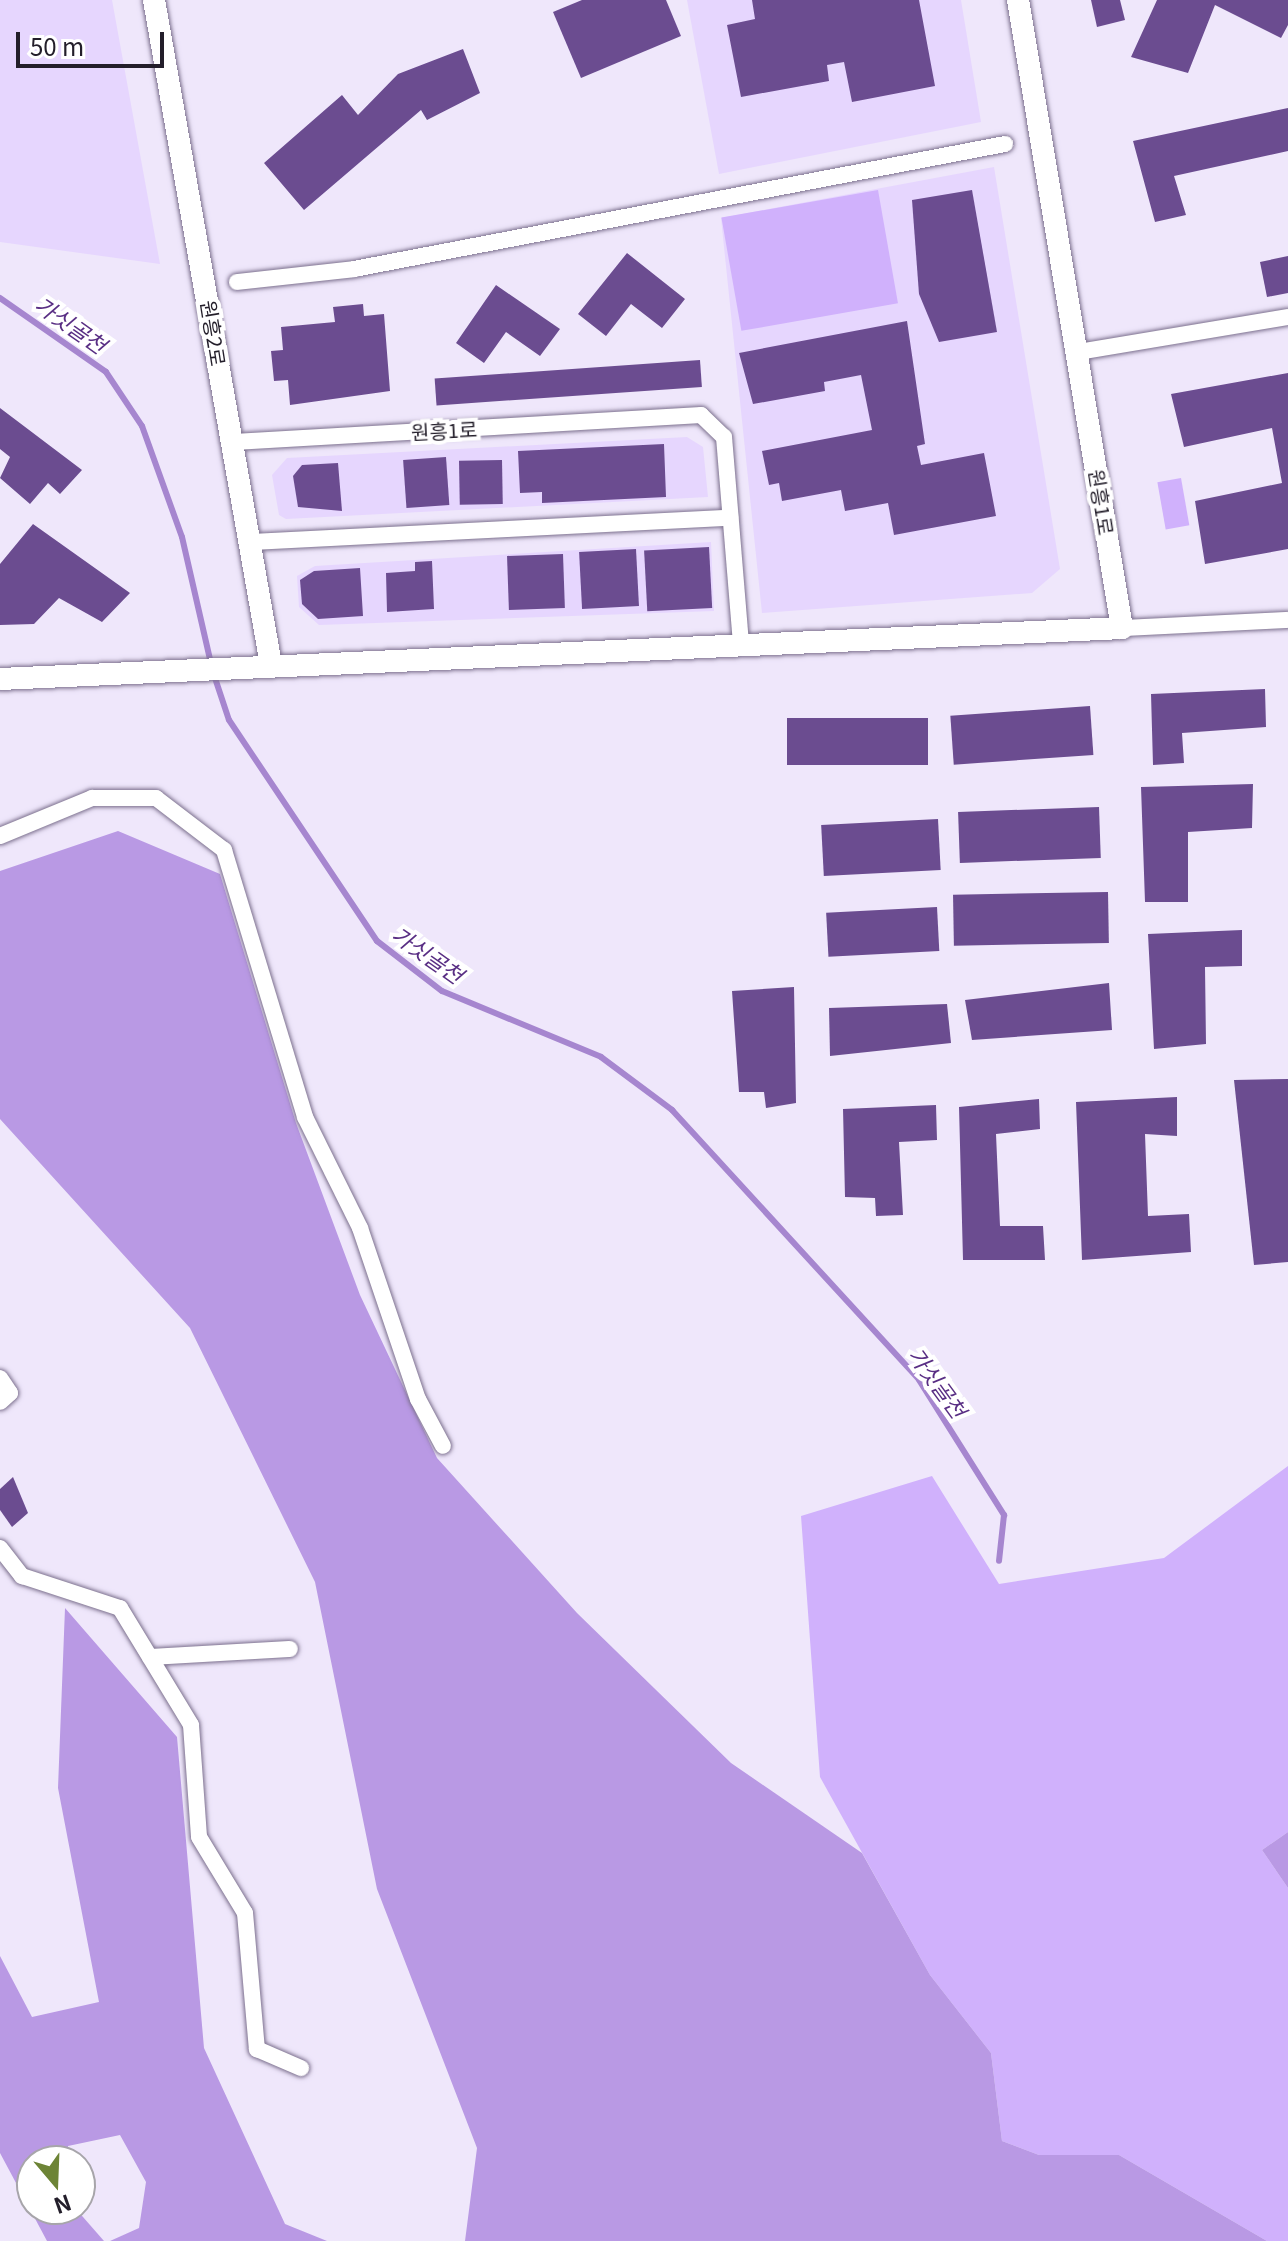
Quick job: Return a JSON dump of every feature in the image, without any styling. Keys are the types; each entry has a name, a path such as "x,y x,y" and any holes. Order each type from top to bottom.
{"street":[{"name":"원흥2로","path":"154,0 271,665"},
{"name":"원흥1로","path":"1018,0 1122,628"},
{"path":"237,282 354,269 1005,144"},
{"path":"1078,352 1288,317"},
{"name":"원흥1로","path":"234,442 701,415 724,437 741,646"},
{"path":"250,542 730,518"},
{"path":"0,679 1288,620"},
{"path":"0,836 92,798 156,798 224,850 305,1117 360,1228 418,1399 443,1446"},
{"path":"0,1378 10,1393 0,1402"},
{"path":"0,1548 22,1576 120,1608 191,1725 199,1837 245,1913 257,2049 301,2068"},
{"path":"150,1657 290,1649"}],"shaded area":[{"path":"0,0 112,0 160,264 0,242"},
{"path":"687,0 961,0 981,122 719,174"},
{"path":"994,167 1060,569 1032,593 762,613 721,218"},
{"path":"878,190 898,303 741,331 721,218"},
{"path":"687,437 703,447 708,497 286,519 279,515 272,475 287,458"},
{"path":"1181,478 1189,525 1166,529 1157,482"},
{"path":"711,542 714,611 319,625 299,607 297,576 315,566"},
{"path":"118,831 220,874 296,1123 360,1295 437,1458 577,1613 731,1763 862,1853 930,1975 991,2053 1002,2141 1039,2155 1119,2155 1267,2241 465,2241 477,2148 377,1889 315,1582 190,1328 0,1119 0,871"},
{"path":"1288,1466 1288,1832 1262,1850 1288,1888 1288,2241 1267,2241 1119,2155 1039,2155 1002,2141 991,2053 930,1975 820,1777 801,1516 932,1476 999,1584 1164,1558"},
{"path":"65,1608 177,1737 204,2048 285,2224 327,2241 110,2241 139,2228 146,2182 120,2135 73,2145 16,2145 16,2183 0,2153 0,1956 32,2017 99,2002 58,1788"},
{"path":"1288,1832 1288,1888 1262,1850"},
{"path":"38,2225 90,2225 104,2241 47,2241"}],"building":[{"path":"582,0 666,0 681,36 581,78 553,12"},
{"path":"752,0 919,0 935,86 852,102 844,62 827,65 829,81 741,97 727,25 755,19"},
{"path":"1091,0 1120,0 1125,20 1097,27"},
{"path":"1157,0 1288,0 1288,25 1281,38 1215,5 1188,73 1131,57"},
{"path":"463,49 480,93 427,120 421,110 304,210 264,163 342,95 358,115 398,74"},
{"path":"1288,108 1288,151 1174,176 1186,215 1155,222 1133,141"},
{"path":"972,190 997,332 939,342 919,294 912,200"},
{"path":"627,253 685,299 662,328 631,304 606,336 578,314"},
{"path":"1288,256 1288,293 1267,297 1260,262"},
{"path":"496,285 560,329 540,356 506,332 484,363 456,343"},
{"path":"363,304 364,316 384,314 390,391 290,405 288,380 274,381 271,351 283,350 281,327 335,322 333,307"},
{"path":"907,321 925,444 917,446 921,465 984,453 996,516 894,535 888,503 845,511 841,490 782,501 779,483 769,485 762,451 872,430 861,375 824,382 825,391 753,404 739,353"},
{"path":"700,360 702,387 437,405 435,379"},
{"path":"1288,373 1288,549 1205,564 1195,501 1282,483 1272,428 1184,447 1171,394"},
{"path":"0,408 82,470 60,494 48,483 30,504 0,478 10,457 0,449"},
{"path":"664,444 666,497 542,503 542,492 520,493 518,451"},
{"path":"446,457 449,505 406,508 403,460"},
{"path":"502,460 503,504 460,505 459,461"},
{"path":"338,463 342,511 298,507 293,476 302,465"},
{"path":"33,524 130,593 102,622 59,598 34,624 0,625 0,564"},
{"path":"709,547 712,608 647,611 644,550"},
{"path":"636,549 639,606 582,609 579,552"},
{"path":"563,554 565,608 509,610 507,556"},
{"path":"432,561 434,609 387,612 386,573 415,571 415,562"},
{"path":"360,568 363,616 318,619 302,604 300,580 314,571"},
{"path":"1265,689 1266,727 1182,733 1184,763 1153,765 1151,694"},
{"path":"1090,706 1093,755 954,765 950,716"},
{"path":"787,718 928,718 928,765 787,765"},
{"path":"1253,784 1252,828 1188,832 1188,902 1145,902 1141,787"},
{"path":"1099,807 1101,858 960,863 958,812"},
{"path":"938,819 941,870 824,876 821,825"},
{"path":"1108,892 1109,943 954,946 953,895"},
{"path":"937,907 939,951 828,957 826,913"},
{"path":"1242,930 1242,966 1205,967 1206,1044 1154,1049 1148,934"},
{"path":"1109,983 1112,1030 972,1040 965,1000"},
{"path":"794,987 796,1103 766,1108 764,1092 739,1092 732,991"},
{"path":"947,1004 951,1043 830,1056 829,1008"},
{"path":"1288,1079 1288,1262 1254,1265 1234,1080"},
{"path":"1177,1097 1177,1136 1145,1134 1148,1216 1189,1214 1191,1252 1082,1260 1076,1102"},
{"path":"1039,1099 1040,1129 996,1134 1000,1226 1043,1226 1045,1260 963,1260 959,1107"},
{"path":"936,1105 937,1140 899,1142 903,1215 876,1216 875,1198 845,1197 843,1109"},
{"path":"13,1477 28,1513 12,1527 0,1510 0,1489"}],"waterway":[{"name":"가싯골천","path":"0,298 106,372 142,426 182,537 211,664"},
{"name":"가싯골천","path":"214,675 229,720 377,941 442,991 601,1057 672,1110 919,1380 1004,1515 999,1561"}]}
